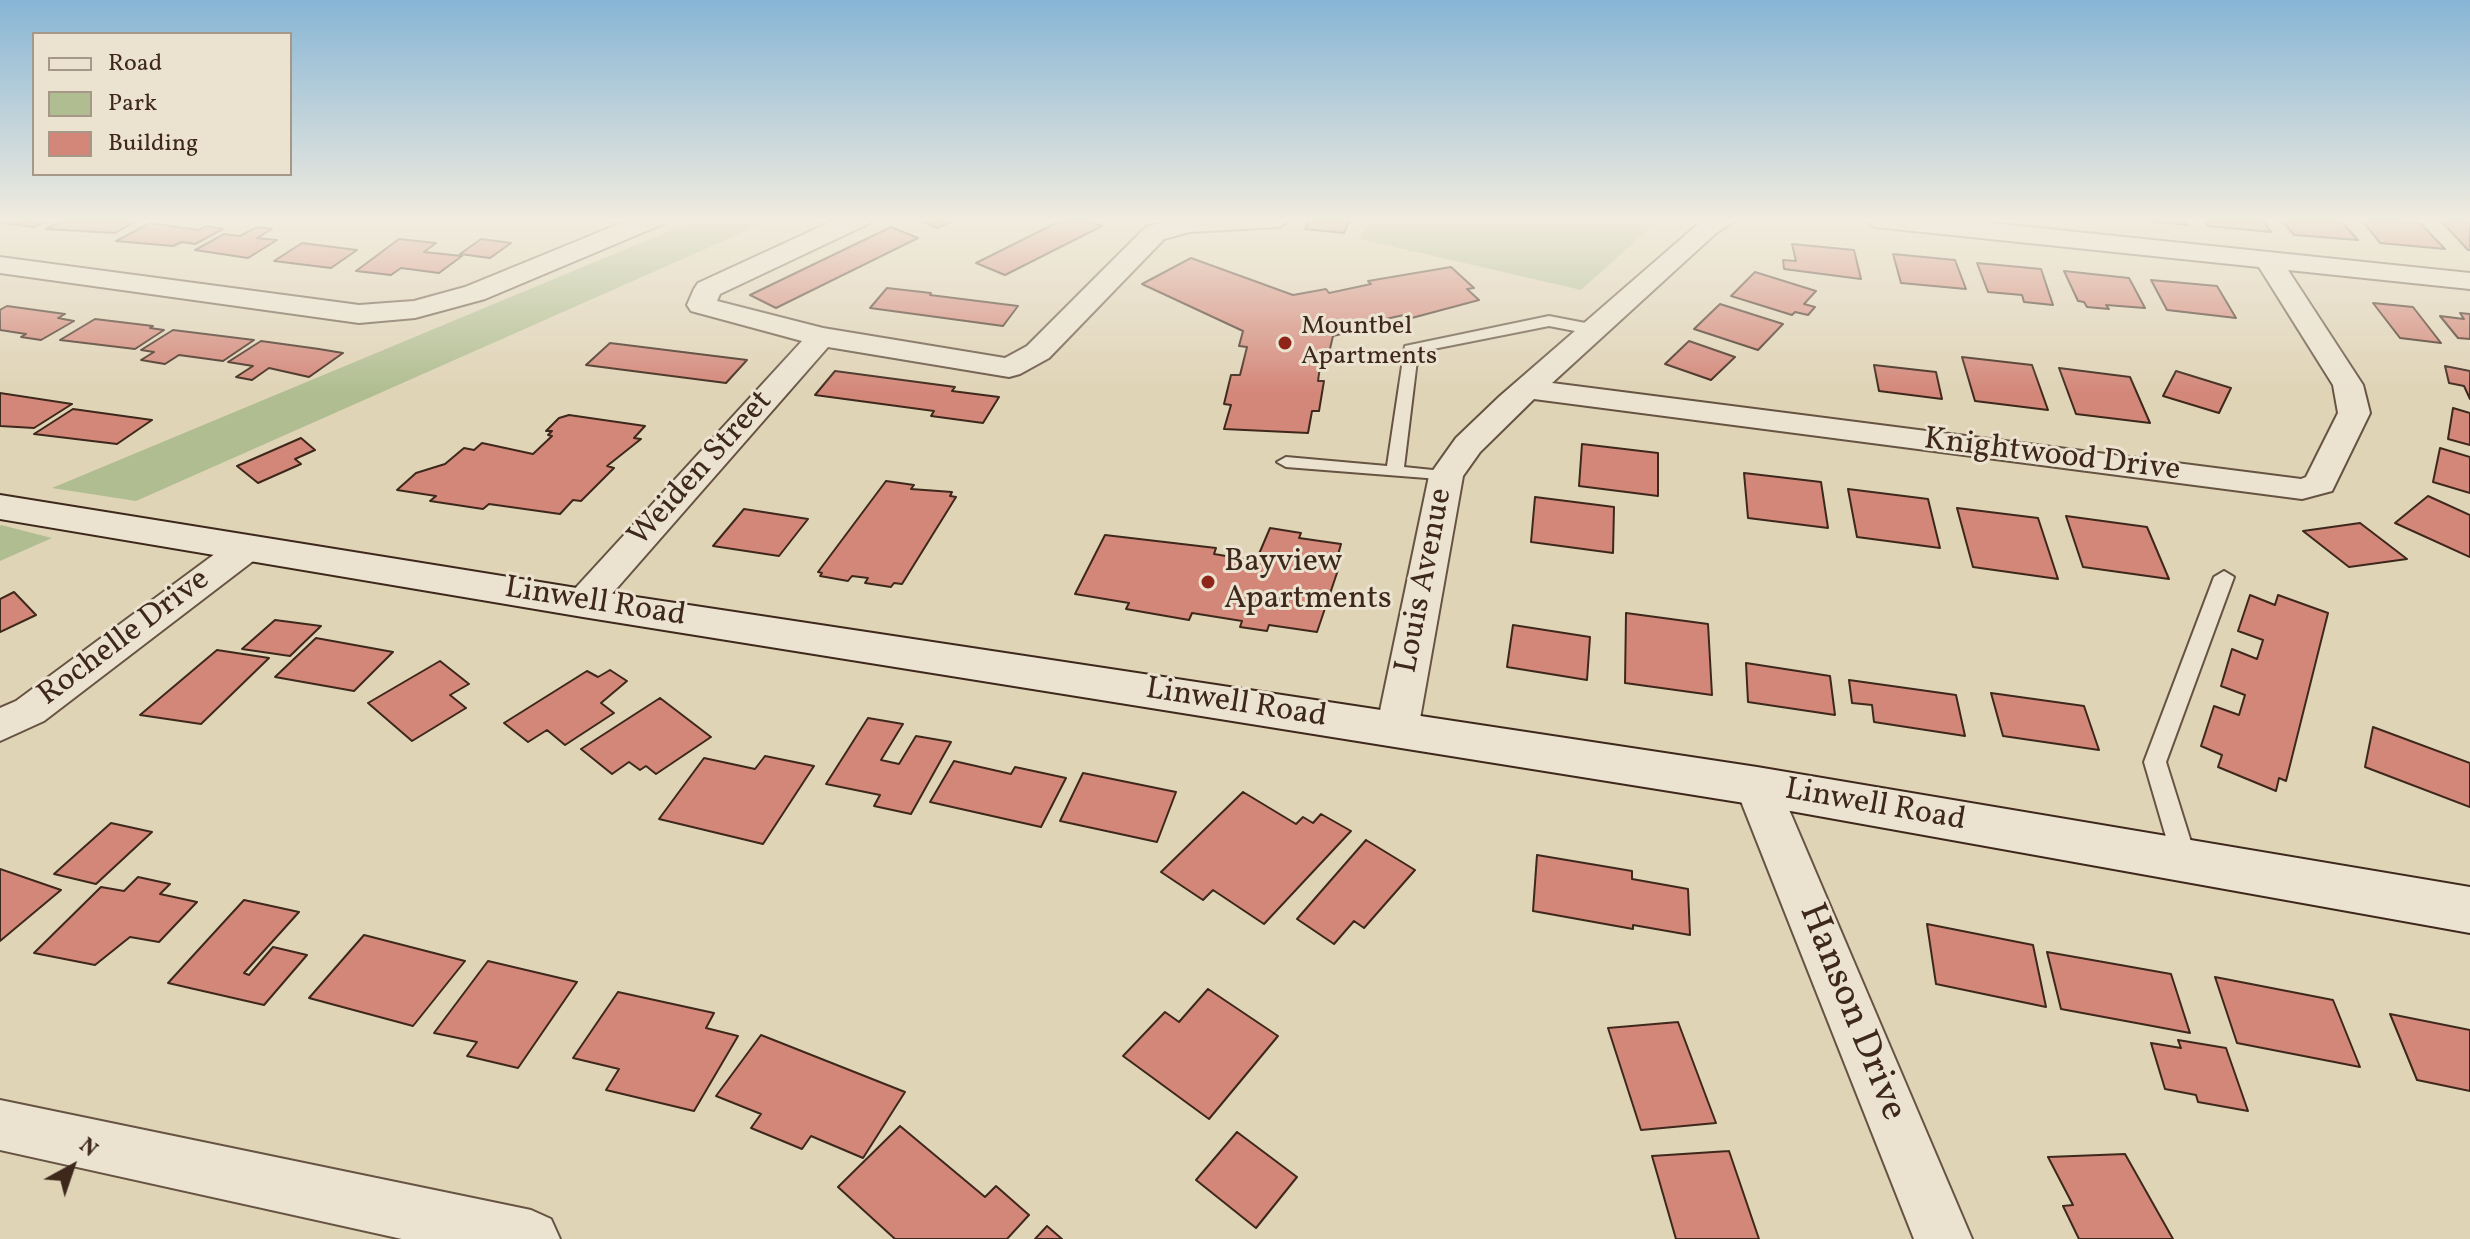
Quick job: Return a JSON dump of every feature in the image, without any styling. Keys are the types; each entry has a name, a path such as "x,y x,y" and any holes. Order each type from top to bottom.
{"main road":[{"name":"Linwell Road","path":"0,507 583,603 1757,786 2470,910"}],"street":[{"path":"86,277 359,314 430,305 475,293 514,277"},
{"path":"734,277 708,289 701,305 821,337 1009,368 1038,352 1112,277"},
{"name":"Louis Avenue","path":"1397,730 1446,476 1468,445 1654,277"},
{"name":"Knightwood Drive","path":"1529,389 2302,489 2320,484 2354,413 2348,385 2278,277"},
{"path":"2431,277 2470,281"},
{"name":"Weiden Street","path":"583,603 821,337"},
{"name":"Rochelle Drive","path":"0,726 30,711 248,547"},
{"name":"Hanson Drive","path":"1757,786 1943,1239"},
{"path":"0,1125 531,1239"}],"lane":[{"path":"1395,469 1411,349 1549,321 1596,330"},
{"path":"1286,462 1395,469 1446,476"},
{"path":"2185,861 2155,762 2224,577"}],"green space":[{"path":"559,277 642,277 136,501 52,488"},
{"path":"1524,277 1596,277 1581,290"},
{"path":"1,525 52,538 0,561"}],"building":[{"path":"788,277 839,277 776,308 750,295"},
{"name":"Mountbel Apartments","path":"1156,277 1243,277 1293,295 1326,289 1329,293 1393,277 1462,277 1474,288 1467,289 1479,300 1408,319 1404,315 1358,325 1362,329 1333,336 1329,353 1322,352 1318,381 1324,381 1319,411 1312,411 1308,433 1224,429 1231,405 1224,404 1231,375 1240,375 1247,347 1239,346 1243,331 1142,284"},
{"path":"1750,277 1770,277 1816,291 1804,304 1815,307 1808,315 1795,312 1792,315 1731,296"},
{"path":"1899,277 1961,277 1966,289 1901,283"},
{"path":"1982,277 2044,277 2053,305 2024,302 2022,295 1988,292"},
{"path":"2067,277 2118,277 2129,278 2145,308 2087,307 2084,302 2078,301"},
{"path":"2151,280 2217,286 2236,318 2167,310"},
{"path":"887,288 1018,306 1003,326 870,308"},
{"path":"2373,303 2413,307 2441,343 2400,338"},
{"path":"1720,304 1783,324 1758,350 1694,329"},
{"path":"7,306 65,314 58,318 74,321 41,340 21,337 26,334 0,330 0,310"},
{"path":"2460,313 2470,314 2470,339 2458,338 2440,316 2464,319"},
{"path":"95,319 164,330 135,349 60,340"},
{"path":"173,330 254,340 223,361 179,355 165,364 141,360 154,352 141,350"},
{"path":"261,341 343,353 309,377 269,368 252,380 236,377 253,366 228,362"},
{"path":"1689,341 1735,357 1711,380 1665,364"},
{"path":"610,343 747,360 726,383 586,365"},
{"path":"1962,357 2032,365 2048,410 1975,401"},
{"path":"1874,365 1936,372 1942,399 1879,391"},
{"path":"2445,366 2470,371 2470,399 2464,386 2449,383"},
{"path":"2059,368 2130,377 2150,423 2076,414"},
{"path":"835,371 955,387 952,391 999,397 983,423 931,416 934,411 815,395"},
{"path":"2176,371 2231,388 2219,413 2163,396"},
{"path":"0,393 72,404 34,428 0,426"},
{"path":"2453,408 2470,413 2470,445 2448,439"},
{"path":"73,409 152,420 117,444 34,434"},
{"path":"569,415 645,426 634,438 641,439 607,466 614,468 581,501 573,500 560,514 489,504 483,509 430,501 436,496 397,490 416,473 445,464 464,448 474,450 482,443 533,454 552,436 548,435 552,431 546,431 559,418"},
{"path":"301,438 315,450 295,459 301,464 258,483 237,466"},
{"path":"1582,444 1658,453 1658,496 1579,486"},
{"path":"2440,448 2470,457 2470,493 2433,482"},
{"path":"1744,473 1821,482 1828,528 1748,518"},
{"path":"886,481 914,485 911,489 952,492 950,496 956,497 902,584 894,583 891,587 865,583 868,578 852,576 848,581 820,576 822,573 818,572"},
{"path":"1848,489 1928,499 1940,548 1857,537"},
{"path":"2428,496 2470,515 2470,557 2395,523"},
{"path":"1535,497 1614,507 1613,553 1531,542"},
{"path":"1957,508 2038,518 2058,579 1973,567"},
{"path":"744,509 808,519 779,556 713,546"},
{"path":"2066,516 2147,527 2169,579 2083,567"},
{"path":"2360,523 2407,559 2349,567 2303,531"},
{"name":"Bayview Apartments","path":"1270,528 1301,533 1299,538 1341,544 1334,569 1338,570 1317,632 1269,625 1267,631 1240,627 1242,621 1192,613 1189,620 1126,609 1129,603 1075,594 1105,535 1216,548 1214,554 1256,561"},
{"path":"14,592 36,615 0,632 0,599"},
{"path":"2250,595 2275,605 2278,595 2328,613 2286,781 2279,778 2276,791 2218,767 2222,755 2201,746 2214,706 2239,715 2245,695 2221,686 2232,649 2257,659 2263,640 2238,631"},
{"path":"1626,613 1708,624 1712,695 1625,683"},
{"path":"275,620 321,626 290,656 242,649"},
{"path":"1513,625 1590,637 1587,680 1507,667"},
{"path":"316,638 393,652 354,691 275,677"},
{"path":"217,650 269,658 201,724 140,715"},
{"path":"440,661 469,684 450,695 466,708 412,741 368,703"},
{"path":"1746,663 1830,676 1835,715 1748,702"},
{"path":"610,670 627,681 601,703 614,713 565,745 547,730 528,742 504,723 587,671 598,677"},
{"path":"1849,680 1956,695 1965,736 1874,722 1872,705 1852,703"},
{"path":"1991,693 2084,706 2099,750 2003,736"},
{"path":"660,698 711,737 656,774 646,766 640,770 629,762 612,774 581,749"},
{"path":"868,718 903,724 881,760 899,764 916,736 951,742 911,814 874,806 880,795 826,784"},
{"path":"2373,727 2470,763 2470,807 2365,767"},
{"path":"765,756 814,766 763,844 659,819 704,758 755,769"},
{"path":"954,761 1011,774 1015,767 1066,778 1041,827 930,802"},
{"path":"1083,773 1176,792 1157,842 1060,821"},
{"path":"1243,792 1296,824 1303,817 1313,823 1321,814 1351,831 1264,924 1213,890 1203,900 1161,872"},
{"path":"111,823 152,832 96,884 54,874"},
{"path":"1366,840 1415,870 1364,928 1354,921 1334,944 1297,919"},
{"path":"1537,855 1632,871 1632,879 1688,889 1690,935 1633,925 1633,929 1533,911"},
{"path":"0,869 61,890 0,941"},
{"path":"138,877 170,884 160,894 197,902 159,942 130,937 95,965 34,953 101,887 124,891"},
{"path":"244,900 299,912 244,973 249,975 273,947 307,955 264,1005 168,983"},
{"path":"1927,924 2033,945 2046,1007 1936,984"},
{"path":"364,935 465,961 413,1026 309,998"},
{"path":"2047,952 2171,974 2190,1033 2061,1009"},
{"path":"488,961 577,982 518,1068 467,1056 477,1042 434,1033"},
{"path":"2215,977 2333,1000 2360,1067 2237,1043"},
{"path":"1208,989 1278,1036 1209,1119 1123,1056 1165,1012 1179,1022"},
{"path":"618,992 714,1013 706,1028 738,1036 694,1111 606,1090 619,1069 573,1058"},
{"path":"2390,1014 2470,1030 2470,1091 2417,1080"},
{"path":"1678,1022 1716,1123 1641,1130 1608,1028"},
{"path":"761,1035 905,1092 863,1158 811,1136 802,1149 751,1128 761,1114 716,1096"},
{"path":"2178,1040 2226,1048 2248,1111 2198,1102 2196,1095 2165,1089 2151,1043 2181,1048"},
{"path":"900,1126 985,1197 996,1186 1029,1215 1007,1239 895,1239 838,1187"},
{"path":"1237,1132 1297,1177 1256,1228 1196,1180"},
{"path":"1729,1151 1759,1239 1676,1239 1652,1156"},
{"path":"2125,1154 2173,1239 2079,1239 2063,1206 2073,1205 2048,1157"},
{"path":"1047,1226 1062,1239 1035,1239"}],"place":[{"name":"Mountbel Apartments","path":"1285,343"},
{"name":"Bayview Apartments","path":"1208,582"}]}
